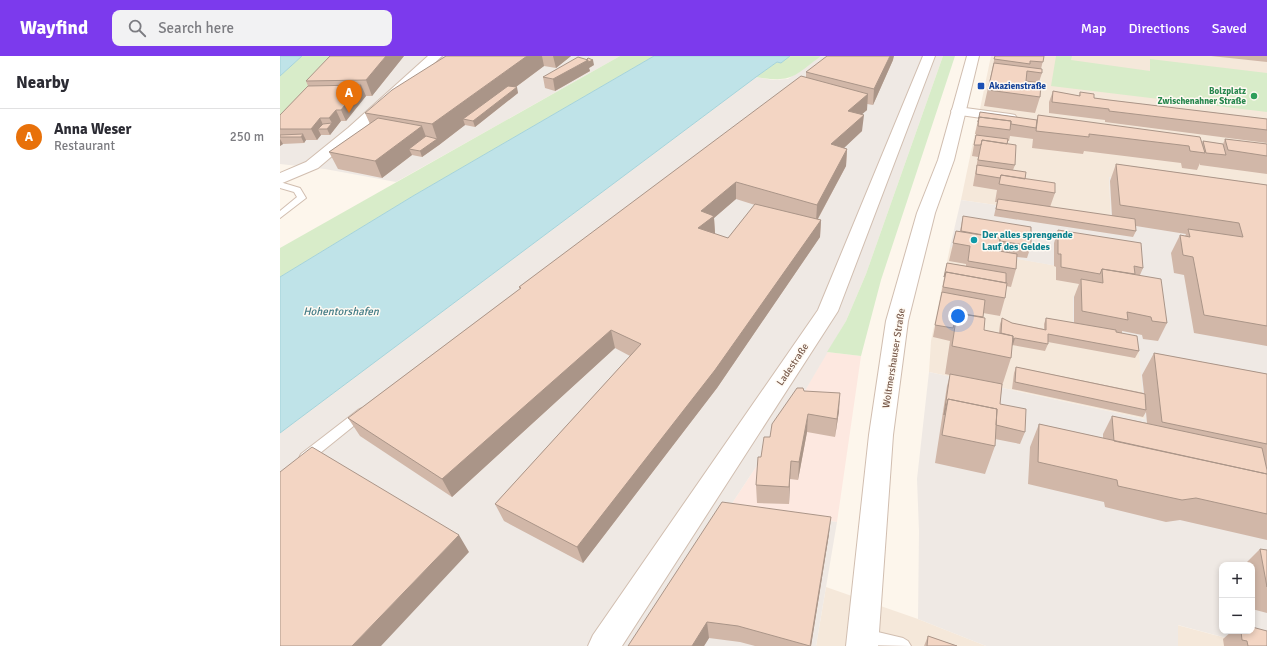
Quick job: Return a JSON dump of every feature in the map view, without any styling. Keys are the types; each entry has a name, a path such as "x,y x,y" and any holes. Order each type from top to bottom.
{"street":[{"path":"280,180 312,165 353,131 436,56"},
{"name":"Ladestraße","path":"604,646 828,310 929,56"},
{"name":"Woltmershauser Straße","path":"863,641 881,435 897,321 926,213 946,160 973,56"},
{"path":"958,111 1027,120"}],"lane":[{"path":"280,185 297,190 302,198 280,215"},
{"path":"298,465 370,407"},
{"path":"863,641 903,646"}],"shaded area":[{"path":"348,56 620,56 396,182 325,169 280,164 280,130"},
{"path":"821,56 943,56 866,274 846,321 796,406 729,508 837,522 816,646 280,646 280,433 756,77 773,80 788,79"},
{"path":"991,56 1267,56 1267,200 1109,177 1111,222 961,200"},
{"path":"1109,177 1267,200 1267,646 1256,646 1178,625 1178,646 986,646 918,619 919,531 917,479 929,372 1145,419 1138,343 1073,329 1073,296 1096,301 1095,286 1057,266 950,247 961,200 1111,222"},
{"path":"950,247 1058,266 1095,286 1096,301 1073,297 1138,342 1146,419 929,372 931,341"},
{"path":"827,352 861,356 837,522 729,508 796,406"},
{"path":"826,587 918,619 986,646 816,646"},
{"path":"1177,625 1256,646 1178,646"}],"green space":[{"path":"302,56 348,56 280,130 280,76"},
{"path":"620,56 654,56 413,196 280,277 280,248"},
{"path":"790,56 821,56 792,77 785,79 768,79 756,77 777,62 781,63"},
{"path":"943,56 955,56 881,280 861,356 827,352 846,321 866,274"},
{"path":"1056,56 1072,56 1071,60 1150,71 1150,59 1267,73 1267,112 1051,86"}],"water":[{"path":"280,56 302,56 280,76"},
{"name":"Hohentorshafen","path":"654,56 790,56 781,63 777,62 756,77 280,433 280,277 413,196"}],"building":[{"path":"330,56 386,56 366,80 306,81"},
{"path":"446,56 527,56 432,124 365,113 392,90"},
{"path":"827,56 890,56 874,89 806,72"},
{"path":"995,56 1044,56 1043,62 1030,61 1030,64 994,59"},
{"path":"578,57 588,60 553,79 543,77"},
{"path":"588,58 593,60 588,62 588,60 586,60"},
{"path":"994,63 1042,69 1042,73 1027,71 1026,81 1041,83 1040,97 988,90"},
{"path":"801,76 868,94 848,111 864,115 831,144 847,149 817,205 736,182 701,211 714,216 698,228 728,238 755,204 821,220 715,370 577,547 495,504 641,344 611,330 442,479 348,418 521,288 519,287"},
{"path":"361,85 341,110 336,110 329,118 320,118 311,129 280,129 280,115 308,86"},
{"path":"508,86 517,87 473,121 463,119"},
{"path":"1053,91 1080,96 1080,92 1094,94 1094,98 1267,119 1267,130 1109,111 1109,109 1052,102"},
{"path":"980,112 1037,120 1036,128 1011,124 1011,121 979,117"},
{"path":"1038,115 1200,137 1205,153 1190,151 1189,146 1089,134 1089,137 1036,131"},
{"path":"979,117 1011,121 1010,130 978,126"},
{"path":"378,118 422,126 375,161 329,152"},
{"path":"332,123 327,129 318,129 323,124"},
{"path":"303,134 301,137 280,137 280,135"},
{"path":"976,135 1008,139 1007,144 982,140 981,145 974,145"},
{"path":"426,136 437,139 420,151 409,149"},
{"path":"1225,139 1267,144 1267,156 1228,150"},
{"path":"982,140 1016,145 1015,165 978,160"},
{"path":"1203,141 1223,144 1226,155 1206,153"},
{"path":"1116,164 1267,185 1267,326 1204,315 1193,257 1183,255 1180,235 1190,237 1188,229 1243,237 1239,223 1120,205"},
{"path":"977,165 1026,172 1025,179 1001,175 1000,178 976,174"},
{"path":"1001,175 1055,183 1055,193 999,184"},
{"path":"998,199 1135,219 1136,231 996,209"},
{"path":"963,216 1031,227 1031,246 1000,241 1000,238 961,231"},
{"path":"1058,230 1141,243 1143,268 1134,266 1135,274 1102,269 1100,274 1061,267 1061,254 1058,254"},
{"path":"956,231 1000,238 999,251 1017,254 1016,269 968,261 970,246 953,243"},
{"path":"947,263 1006,273 1006,283 946,272 944,277"},
{"path":"1102,269 1161,279 1167,323 1152,321 1151,317 1127,312 1128,320 1082,311 1081,279 1103,283"},
{"path":"946,272 1007,283 1005,298 943,287"},
{"path":"942,292 985,300 983,317 957,313 953,328 935,325"},
{"path":"957,313 985,318 984,330 1013,336 1011,358 952,346"},
{"path":"1002,318 1012,323 1046,330 1046,318 1116,330 1116,332 1137,336 1139,351 1048,334 1048,344 1015,338 1013,339 1013,336 1001,333"},
{"path":"1154,353 1267,374 1267,444 1162,422"},
{"path":"1016,367 1145,394 1146,410 1015,382"},
{"path":"950,374 1002,384 1000,404 1026,409 1025,432 996,425 997,409 948,399 944,415"},
{"path":"797,388 803,388 804,391 840,393 837,419 808,414 799,462 791,461 789,487 756,485 758,457 761,457 764,437 770,437 772,424"},
{"path":"948,399 997,409 995,446 942,435"},
{"path":"1112,416 1262,448 1267,474 1114,441"},
{"path":"1039,424 1267,474 1267,514 1196,498 1182,500 1118,486 1117,480 1038,462"},
{"path":"312,447 459,535 352,646 280,646 280,472"},
{"path":"722,502 831,517 810,646 738,626 707,622 692,646 628,646"},
{"path":"1260,549 1267,550 1267,587"},
{"path":"1255,628 1267,631 1267,646 1248,646 1247,641 1242,640 1241,634 1255,634"},
{"path":"928,636 957,646 927,646"}],"place":[{"name":"Akazienstraße","path":"981,86"},
{"name":"Bolzplatz Zwischenahner Straße","path":"1254,96"},
{"name":"Anna Weser","path":"349,113"},
{"name":"Der alles sprengende Lauf des Geldes","path":"974,240"}]}
